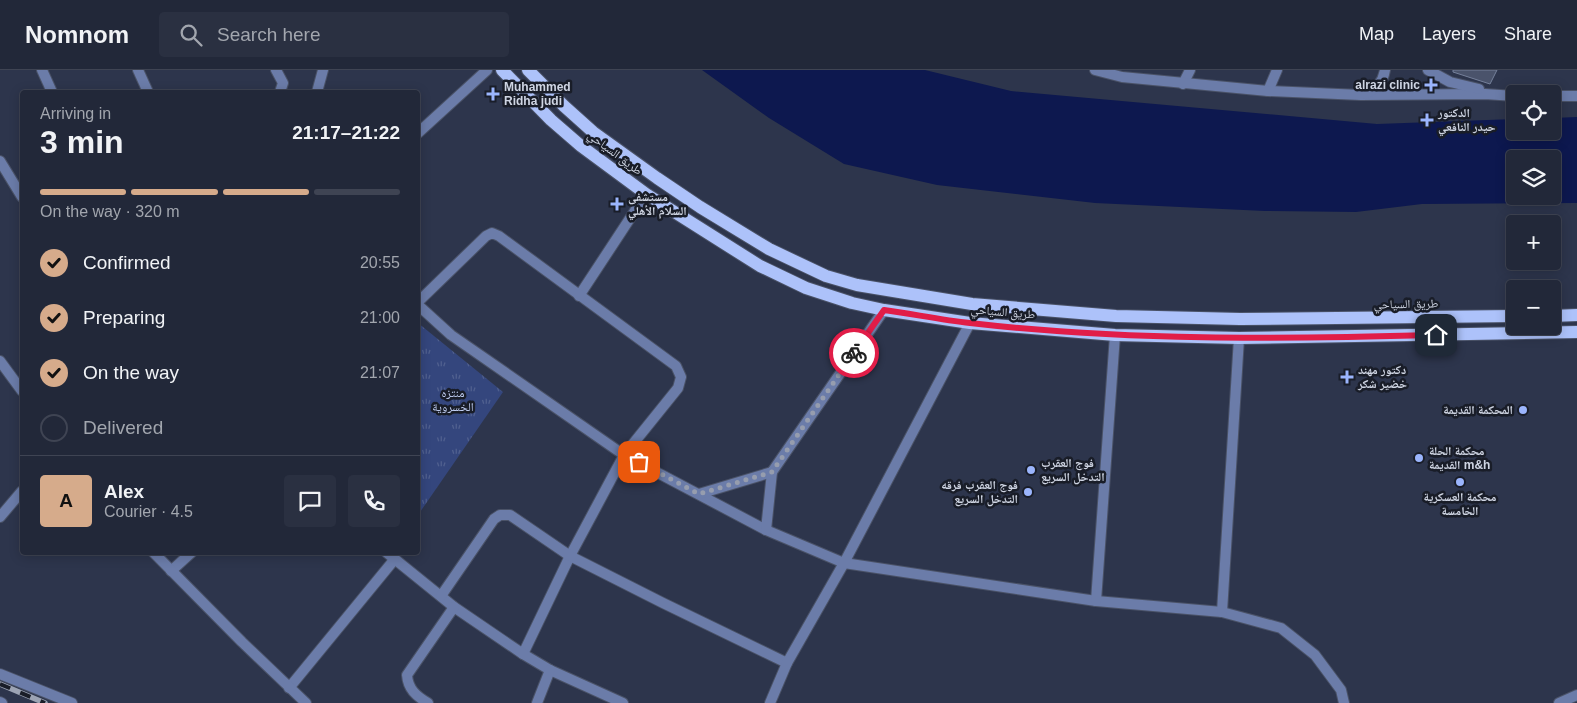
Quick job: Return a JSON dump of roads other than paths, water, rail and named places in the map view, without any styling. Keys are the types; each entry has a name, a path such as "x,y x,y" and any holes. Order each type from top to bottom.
{"main road":[{"name":"طريق السياحي","path":"502,70 551,120 575,141 646,194 760,266 806,288 852,303 884,310 970,323 1115,335 1240,338 1577,332"},
{"name":"طريق السياحي","path":"528,70 571,113 624,156 656,178 741,233 790,260 857,285 972,304 1168,317 1240,319 1506,316"},
{"path":"781,276 791,268 790,260"},
{"path":"806,288 804,280 813,270"},
{"path":"1086,333 1091,322 1087,313"},
{"path":"1561,316 1577,314"},
{"path":"1164,336 1163,323 1168,317"}],"street":[{"path":"42,70 51,90"},
{"path":"138,70 147,90"},
{"path":"276,70 283,83 281,90"},
{"path":"317,90 322,70"},
{"path":"420,131 487,70"},
{"path":"1095,70 1122,77 1268,92 1361,95 1506,95"},
{"path":"1183,84 1190,70"},
{"path":"1268,92 1277,70"},
{"path":"1361,95 1373,91 1379,85 1385,70"},
{"path":"1428,70 1450,82 1506,94"},
{"path":"1561,96 1577,96"},
{"path":"0,161 20,194"},
{"path":"578,296 646,194"},
{"path":"420,301 486,236 492,233 499,236 578,296 676,366 681,377 678,388 624,455 570,556 523,654"},
{"path":"420,305 451,335 624,455 766,530 844,563 1096,601 1222,612 1281,628 1315,655 1341,690 1344,703"},
{"path":"766,530 772,472 884,310"},
{"path":"770,703 787,663 844,563 970,323"},
{"path":"1096,601 1115,335"},
{"path":"1222,612 1240,338"},
{"path":"0,361 20,388"},
{"path":"699,494 772,472"},
{"path":"0,518 20,493"},
{"path":"441,596 494,519 500,515 510,515 570,556 787,663"},
{"path":"156,555 306,703"},
{"path":"171,571 189,555"},
{"path":"389,555 454,607 523,654 550,670 623,703"},
{"path":"289,688 394,560"},
{"path":"428,703 413,692 408,683 407,675 454,607"},
{"path":"537,703 550,670"},
{"path":"0,674 72,703"},
{"path":"1559,703 1577,696"}],"railway":[{"path":"0,684 45,703"}],"place":[{"name":"alrazi clinic","path":"1431,85"},
{"name":"Muhammed Ridha judi","path":"493,94"},
{"name":"الدكتور حيدر النافعي","path":"1427,120"},
{"name":"مستشفى السلام الأهلي","path":"617,204"},
{"name":"دكتور مهند خضير شكر","path":"1347,377"},
{"name":"المحكمة القديمة","path":"1523,410"},
{"name":"محكمة الحلة القديمة m&h","path":"1419,458"},
{"name":"فوج العقرب التدخل السريع","path":"1031,470"},
{"name":"محكمة العسكرية الخامسة","path":"1460,482"},
{"name":"فوج العقرب فرقه التدخل السريع","path":"1028,492"}],"park label":[{"name":"منتزه الخسروية","path":"453,400"}]}
